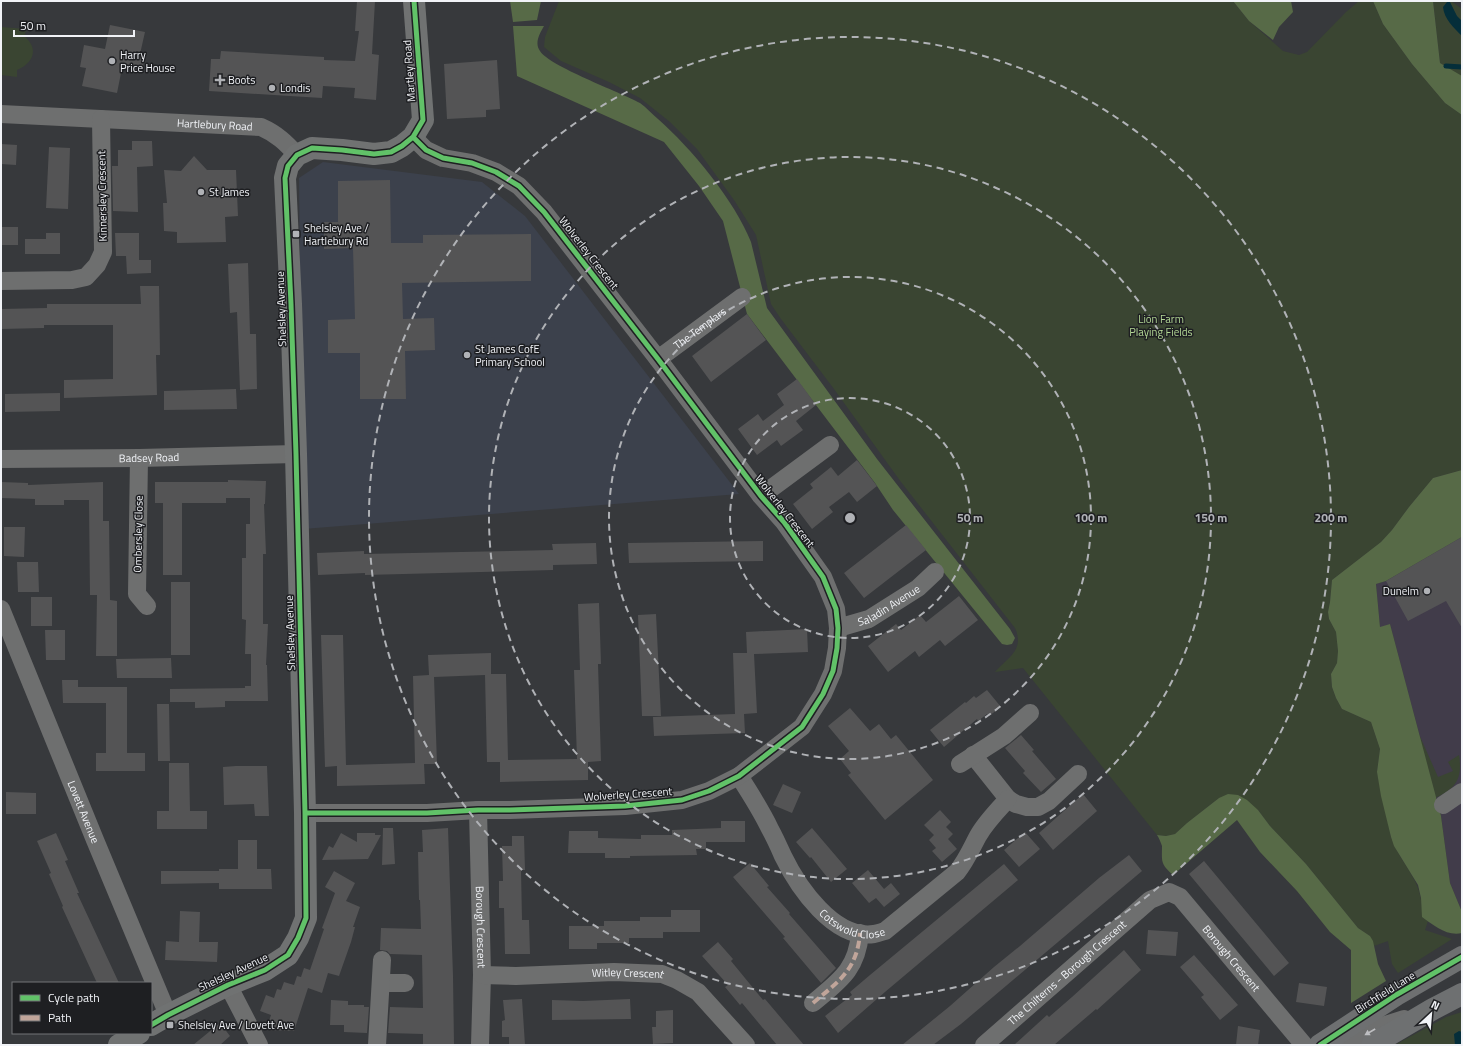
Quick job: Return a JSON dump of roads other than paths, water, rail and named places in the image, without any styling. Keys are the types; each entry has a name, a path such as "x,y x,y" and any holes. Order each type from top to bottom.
{"main road":[{"name":"Birchfield Lane","path":"1320,1045 1396,995 1462,957"},
{"path":"1372,1045 1433,1009 1462,994"}],"street":[{"name":"Martley Road","path":"412,137 423,120 414,1"},
{"name":"Hartlebury Road","path":"1,114 261,127 272,132 285,141 297,155"},
{"name":"Kinnersley Crescent","path":"1,280 72,280 86,277 97,266 103,252 101,120"},
{"path":"297,155 312,148 374,154 391,152 402,146 412,137"},
{"name":"Wolverley Crescent","path":"306,813 428,813 478,810 625,806 682,800 709,791 739,776 802,727 823,694 833,671 837,648 838,628 836,609 823,577 784,522 761,496 658,359 544,212 519,186 496,172 472,163 442,158 426,150 412,137"},
{"name":"Shelsley Avenue","path":"159,1020 228,985 265,970 288,955 298,938 306,918 306,813 296,454 285,178 288,166 297,155"},
{"name":"The Templars","path":"658,359 742,297"},
{"path":"761,496 830,445"},
{"name":"Badsey Road","path":"1,459 139,458 296,454"},
{"name":"Ombersley Close","path":"139,458 137,594 147,606"},
{"name":"Saladin Avenue","path":"838,628 869,619 918,588 935,572"},
{"name":"Lovett Avenue","path":"1,609 95,840 145,982"},
{"path":"1030,713 1004,736 972,756 1008,799 1016,804 1027,806 1038,807 1047,802 1078,774"},
{"name":"Cotswold Close","path":"739,776 762,813 783,856 804,892 836,924 860,934 873,934 885,931 957,872 965,863 978,836 988,820 1008,799"},
{"path":"1444,805 1462,792"},
{"name":"Borough Crescent","path":"478,810 482,975 480,1045"},
{"name":"Borough Crescent","path":"1150,900 1169,892 1180,897 1304,1045"},
{"name":"The Chilterns - Borough Crescent","path":"984,1045 1150,900"},
{"path":"813,1003 842,979 853,964 859,948 860,934"},
{"path":"377,1045 382,960"},
{"name":"Witley Crescent","path":"482,975 516,976 614,972 662,974 677,980 698,992 746,1045"},
{"path":"381,983 405,983"},
{"path":"228,985 259,1045"},
{"name":"Lovett Avenue","path":"152,1000 159,1020"},
{"path":"1347,1045 1376,1028 1433,1009"},
{"path":"119,1045 136,1034"}],"water":[{"path":"1447,2 1450,2 1457,16 1462,21 1462,36 1445,15 1443,7"},
{"path":"1459,1031 1462,1032 1462,1045 1455,1045 1454,1034"}],"waterway":[{"path":"1446,66 1462,67"}],"place":[{"name":"Harry Price House","path":"112,61"},
{"name":"Boots","path":"220,80"},
{"name":"Londis","path":"272,88"},
{"name":"St James","path":"201,192"},
{"name":"Shelsley Ave / Hartlebury Rd","path":"296,234"},
{"name":"St James CofE Primary School","path":"467,355"},
{"name":"Dunelm","path":"1427,591"},
{"name":"Shelsley Ave / Lovett Ave","path":"170,1025"}],"park label":[{"name":"Lion Farm Playing Fields","path":"1161,325"}]}
